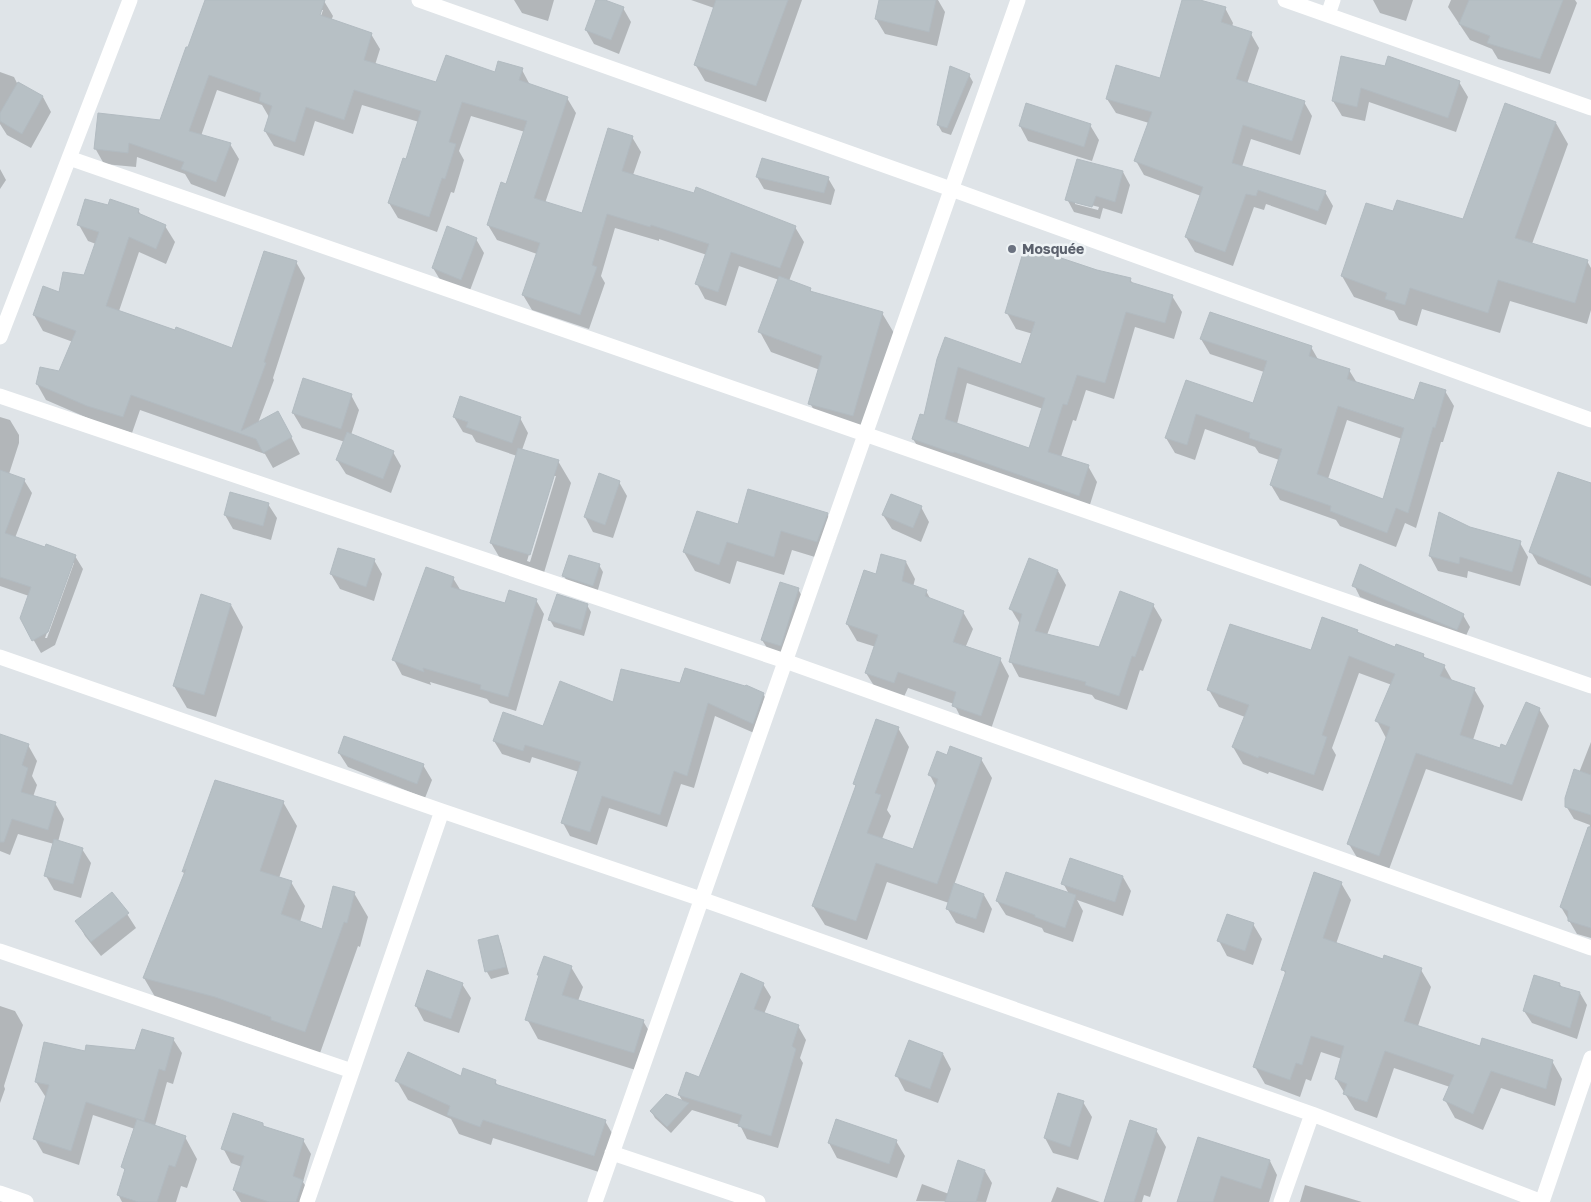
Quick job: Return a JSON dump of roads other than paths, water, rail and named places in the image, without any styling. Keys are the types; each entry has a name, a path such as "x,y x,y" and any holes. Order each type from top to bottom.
{"street":[{"path":"0,337 130,0"},
{"path":"418,0 951,189 1591,420"},
{"path":"595,1202 1018,0"},
{"path":"1285,0 1591,108"},
{"path":"1328,15 1333,0"},
{"path":"69,158 1591,686"},
{"path":"0,396 785,661 1591,948"},
{"path":"0,657 701,899 1312,1114 1542,1202 1591,1058"},
{"path":"307,1202 442,811"},
{"path":"0,951 352,1071"},
{"path":"1281,1202 1312,1114"},
{"path":"612,1153 758,1202"},
{"path":"0,1193 26,1202"}],"place":[{"name":"Mosquée","path":"1012,249"}]}
